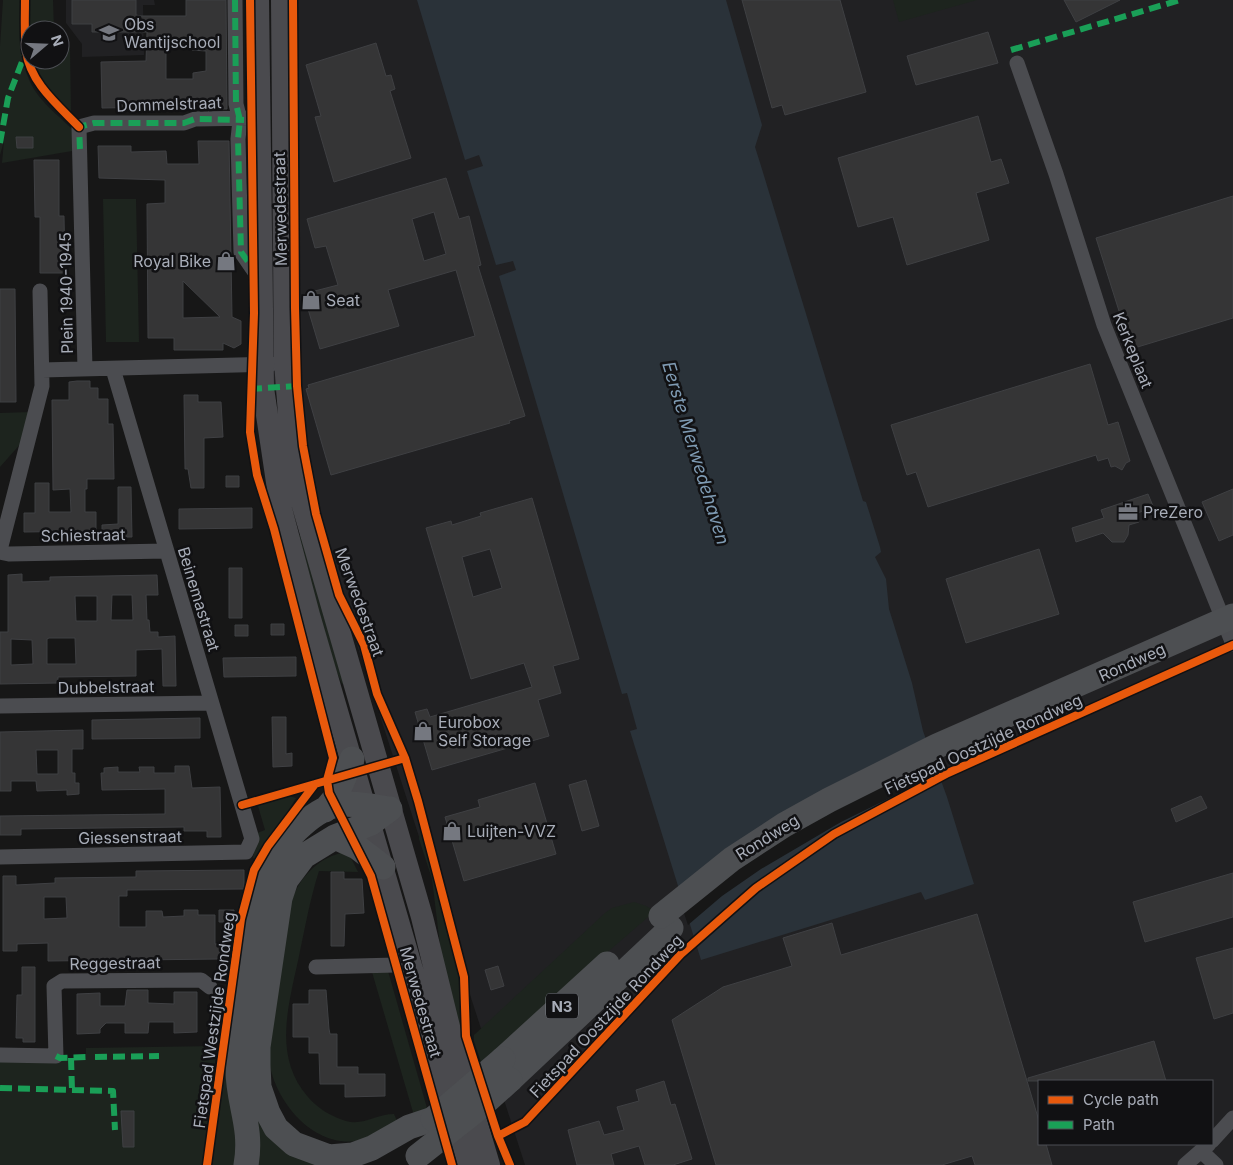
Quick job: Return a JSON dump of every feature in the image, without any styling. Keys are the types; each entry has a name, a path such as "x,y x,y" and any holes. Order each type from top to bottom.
{"main road":[{"name":"Merwedestraat","path":"258,0 250,119 262,282 263,388 272,460 302,518 422,917 454,1048 489,1165"},
{"name":"Merwedestraat","path":"282,0 285,362 291,440 302,518 352,758 469,1165"},
{"name":"Rondweg","path":"411,1146 433,1119 507,1070 732,859 784,825 829,800 937,746 1233,616"},
{"name":"Rondweg","path":"666,922 737,874 834,815 941,761 1086,700 1233,634"},
{"path":"325,810 335,798 352,758"},
{"path":"246,1165 249,1134 238,1068 260,897 276,853 312,817 325,810 339,805 368,815 390,809"},
{"name":"N3","path":"368,815 298,861 286,880 280,898 258,1047 259,1087 268,1113 276,1128 294,1144 329,1157 353,1155 372,1148 411,1146"},
{"path":"335,837 357,847 382,867"},
{"name":"Rondweg","path":"369,1165 411,1146 479,1108 507,1070"}],"street":[{"path":"235,0 236,104 250,119"},
{"name":"Kerkeplaat","path":"1017,63 1056,174 1104,325 1233,644"},
{"name":"Dommelstraat","path":"79,127 94,123 184,123 195,119 250,119"},
{"name":"Plein 1940-1945","path":"79,127 85,369 262,365"},
{"path":"0,551 42,386 40,290"},
{"path":"262,365 285,362"},
{"path":"42,370 85,369"},
{"name":"Beinemastraat","path":"113,369 252,839"},
{"name":"Schiestraat","path":"0,551 9,554 166,551"},
{"name":"Dubbelstraat","path":"0,706 212,703"},
{"name":"Giessenstraat","path":"0,857 246,852 252,839"},
{"path":"316,967 396,965 410,962"},
{"name":"Reggestraat","path":"0,1055 56,1056 54,986 62,981 201,980 210,987"},
{"path":"1213,1140 1233,1118"},
{"path":"1186,1165 1208,1146 1216,1165"}],"shaded area":[{"path":"3,0 20,0 20,70 26,70 31,85 38,95 74,131 72,151 2,163 4,141 0,155 0,46"},
{"path":"28,0 53,0 54,20 29,20"},
{"name":"Obs Wantijschool","path":"66,0 154,0 155,5 143,5 144,55 82,57 82,44 70,28 70,20 66,20"},
{"path":"273,0 1233,0 1233,1165 525,1165 271,378"},
{"path":"893,0 977,0 899,22"},
{"path":"70,47 71,113 46,87 38,70 70,70"},
{"path":"103,199 136,199 139,342 106,342"},
{"path":"31,412 23,441 0,467 0,413"},
{"path":"299,535 302,535 347,682 342,684 326,648"},
{"path":"286,795 296,798 258,860 253,858 257,833 265,830 258,806"},
{"path":"421,827 453,938 461,976 462,1033 445,986 432,879 419,839"},
{"path":"348,852 358,872 319,871 310,903 288,1011 286,1029 290,1064 297,1081 308,1097 330,1115 346,1121 358,1122 394,1114 401,1130 356,1141 340,1141 310,1129 287,1105 272,1075 269,1052 285,931 293,897 301,881 318,864 332,856"},
{"path":"252,898 240,1165 210,1165"},
{"path":"634,902 655,911 481,1062 474,1041 474,1035 605,913 612,908"},
{"path":"388,971 427,1108 415,1119 372,972"},
{"path":"217,1046 203,1165 0,1165 0,1060 69,1060 70,1068 73,1068 74,1059 86,1059 86,1048"},
{"path":"254,1094 266,1120 353,1165 250,1165"}],"water":[{"name":"Eerste Merwedehaven","path":"417,0 726,0 762,125 755,147 863,501 866,502 880,547 881,552 875,557 886,579 889,609 912,683 923,731 947,797 974,884 925,900 921,892 701,960 630,731 637,729 627,693 622,694 499,276 516,270 513,261 496,265 467,171 483,166 479,155 465,160"}],"pier":[{"path":"929,739 944,780 837,838 757,892 695,949 692,939 758,882 832,832 898,794 841,822 761,869 722,896 688,925 676,889"}],"building":[{"path":"72,0 136,0 136,15 186,16 186,0 226,0 227,109 214,109 214,106 102,108 101,62 146,61 147,32 92,32 92,24 72,24","holes":["166,44 193,44 192,50 206,51 206,71 193,73 193,79 166,79"]},
{"path":"742,0 840,0 866,92 785,115 782,105 772,108"},
{"path":"1064,0 1120,0 1076,22"},
{"path":"988,32 998,63 916,85 907,56"},
{"path":"376,43 386,76 391,75 395,89 390,91 411,158 334,182 315,117 321,116 306,65"},
{"path":"978,116 991,162 1001,159 1009,183 976,193 989,240 907,265 893,217 858,227 838,158"},
{"path":"16,137 33,137 33,148 17,148"},
{"path":"198,141 229,141 232,317 241,321 241,344 234,348 223,343 223,350 174,350 174,338 148,338 147,204 165,203 165,180 99,178 98,146 131,146 131,152 166,151 167,164 199,164","holes":["183,281 220,317 183,318"]},
{"path":"34,160 59,160 59,216 64,216 65,273 40,273 40,217 35,217"},
{"path":"446,178 459,219 469,216 481,265 478,266 525,416 509,421 510,423 331,475 306,389 309,388 308,385 475,336 456,270 388,290 399,326 320,349 308,309 312,308 307,293 338,285 326,246 315,248 307,219","holes":["434,212 446,254 424,261 412,219"]},
{"path":"1233,196 1233,318 1131,349 1096,238"},
{"path":"0,289 15,289 16,402 0,402"},
{"path":"1090,364 1108,425 1118,422 1130,461 1126,463 1122,470 1115,466 1111,467 1108,458 1098,461 1096,455 928,507 916,472 907,475 891,425"},
{"path":"90,381 90,388 98,388 98,399 108,399 108,424 113,424 114,479 87,479 87,489 85,489 85,512 96,512 96,531 24,532 24,513 35,513 35,483 49,483 49,512 71,512 70,489 53,490 52,400 69,400 69,382"},
{"path":"184,395 198,395 198,402 221,402 223,437 204,438 204,488 191,488 188,469 185,469"},
{"path":"226,476 239,476 239,487 226,487"},
{"path":"118,487 131,487 132,537 102,537 102,525 118,524"},
{"path":"1233,489 1233,535 1219,541 1202,502"},
{"path":"1148,494 1153,506 1136,514 1139,522 1129,525 1128,535 1124,542 1112,542 1103,533 1076,542 1072,528 1104,518 1101,510"},
{"path":"532,498 579,659 553,666 561,693 538,700 549,736 432,770 415,712 427,709 430,717 532,687 524,663 471,679 426,528 451,521 452,525 481,516 480,513","holes":["490,549 502,588 473,597 462,557"]},
{"path":"252,508 252,528 179,529 179,509"},
{"path":"1039,549 1059,614 966,643 946,579"},
{"path":"229,568 242,568 242,618 229,618"},
{"path":"22,574 22,582 50,581 50,577 157,575 158,595 146,595 147,620 149,620 150,632 158,632 158,637 175,636 176,686 163,686 162,649 136,650 136,676 58,677 58,683 0,684 0,632 8,632 8,575","holes":["112,595 132,595 133,620 111,620","75,596 97,596 97,621 76,621","75,638 76,664 47,664 47,639","11,639 32,640 33,664 11,665"]},
{"path":"271,624 284,624 284,635 271,635"},
{"path":"235,625 248,625 248,636 235,636"},
{"path":"296,657 296,676 224,677 223,658"},
{"path":"272,717 286,717 286,754 292,753 292,766 273,767"},
{"path":"200,718 200,738 92,739 92,720"},
{"path":"83,730 83,749 72,749 72,773 75,773 75,783 79,783 79,794 67,795 67,790 37,791 36,781 11,781 11,791 0,791 0,732","holes":["36,750 58,750 58,774 37,774"]},
{"path":"175,766 189,766 192,788 220,787 221,837 207,837 207,831 184,831 184,827 21,829 21,835 0,835 0,816 165,814 165,789 102,790 101,773 104,773 104,768 118,767 118,772 140,772 139,767 154,767 154,773 175,773"},
{"path":"586,780 599,826 582,831 569,785"},
{"path":"535,783 556,854 464,881 445,817 480,807 478,800"},
{"path":"1201,796 1207,808 1176,822 1171,809"},
{"path":"244,870 244,889 127,890 127,896 119,896 119,927 146,927 146,911 162,911 163,917 184,916 184,910 198,910 198,915 215,915 215,944 220,944 220,959 48,961 48,943 17,944 17,951 3,951 3,876 16,876 16,885 55,883 55,878 136,877 136,871","holes":["44,897 66,897 67,918 44,919"]},
{"path":"331,872 344,872 344,879 362,879 364,913 345,914 344,946 331,946"},
{"path":"1233,873 1233,917 1145,942 1133,902"},
{"path":"219,910 234,910 234,922 219,922"},
{"path":"977,914 1038,1118 1038,1145 1046,1145 1052,1165 975,1165 972,1156 942,1165 716,1165 672,1020 723,987 792,966 783,938 832,923 841,955"},
{"path":"1233,948 1233,1013 1214,1019 1196,958"},
{"path":"498,966 504,986 491,990 485,970"},
{"path":"22,967 35,967 35,1042 23,1042 23,1038 16,1038 17,995 22,995"},
{"path":"127,990 148,990 148,1003 174,1004 174,992 197,992 197,1032 174,1033 174,1022 149,1022 148,1033 125,1033 125,1023 106,1023 100,1029 100,1033 77,1034 77,994 100,993 100,1006 125,1006"},
{"path":"309,990 326,990 330,1034 337,1034 337,1067 358,1067 358,1074 385,1074 385,1096 345,1097 345,1084 320,1084 319,1053 309,1053 309,1037 293,1037 293,1004 309,1004"},
{"path":"1154,1041 1166,1080 1028,1081 1028,1078"},
{"path":"664,1081 671,1105 675,1104 692,1159 673,1165 645,1165 639,1146 611,1154 614,1165 577,1165 568,1130 599,1121 604,1135 624,1130 617,1107 639,1101 636,1090"},
{"path":"121,1111 134,1111 134,1147 123,1147"}],"marked path":[{"path":"235,0 236,104 240,120 238,139 241,252 252,267"},
{"path":"1011,50 1180,0"},
{"path":"0,143 8,98 20,67"},
{"path":"80,149 79,127 94,123 184,123 195,119 244,120"},
{"path":"250,389 297,386"},
{"path":"56,1056 60,1058 88,1057"},
{"path":"95,1057 159,1056"},
{"path":"71,1058 72,1090"},
{"path":"0,1088 113,1091 115,1130"}],"cycle path":[{"path":"25,0 26,51 33,73 46,93 79,127"},
{"path":"250,0 254,313 250,432 257,475 274,529 333,758 327,780 329,793 371,876 452,1165"},
{"path":"293,0 295,308 297,386 303,446 316,514 339,595 364,645 377,694 405,758 418,801 464,977 466,1036 498,1136 510,1165"},
{"name":"Fietspad Oostzijde Rondweg","path":"498,1136 525,1122 681,954 756,888 834,834 948,773 1233,645"},
{"name":"Fietspad Westzijde Rondweg","path":"207,1165 241,919 254,870 268,846 315,784 405,758"},
{"path":"242,805 315,784"}],"place":[{"name":"Obs Wantijschool","path":"109,33"},
{"name":"Royal Bike","path":"226,261"},
{"name":"Seat","path":"311,300"},
{"name":"PreZero","path":"1128,512"},
{"name":"Eurobox Self Storage","path":"423,731"},
{"name":"Luijten-VVZ","path":"452,831"}]}
